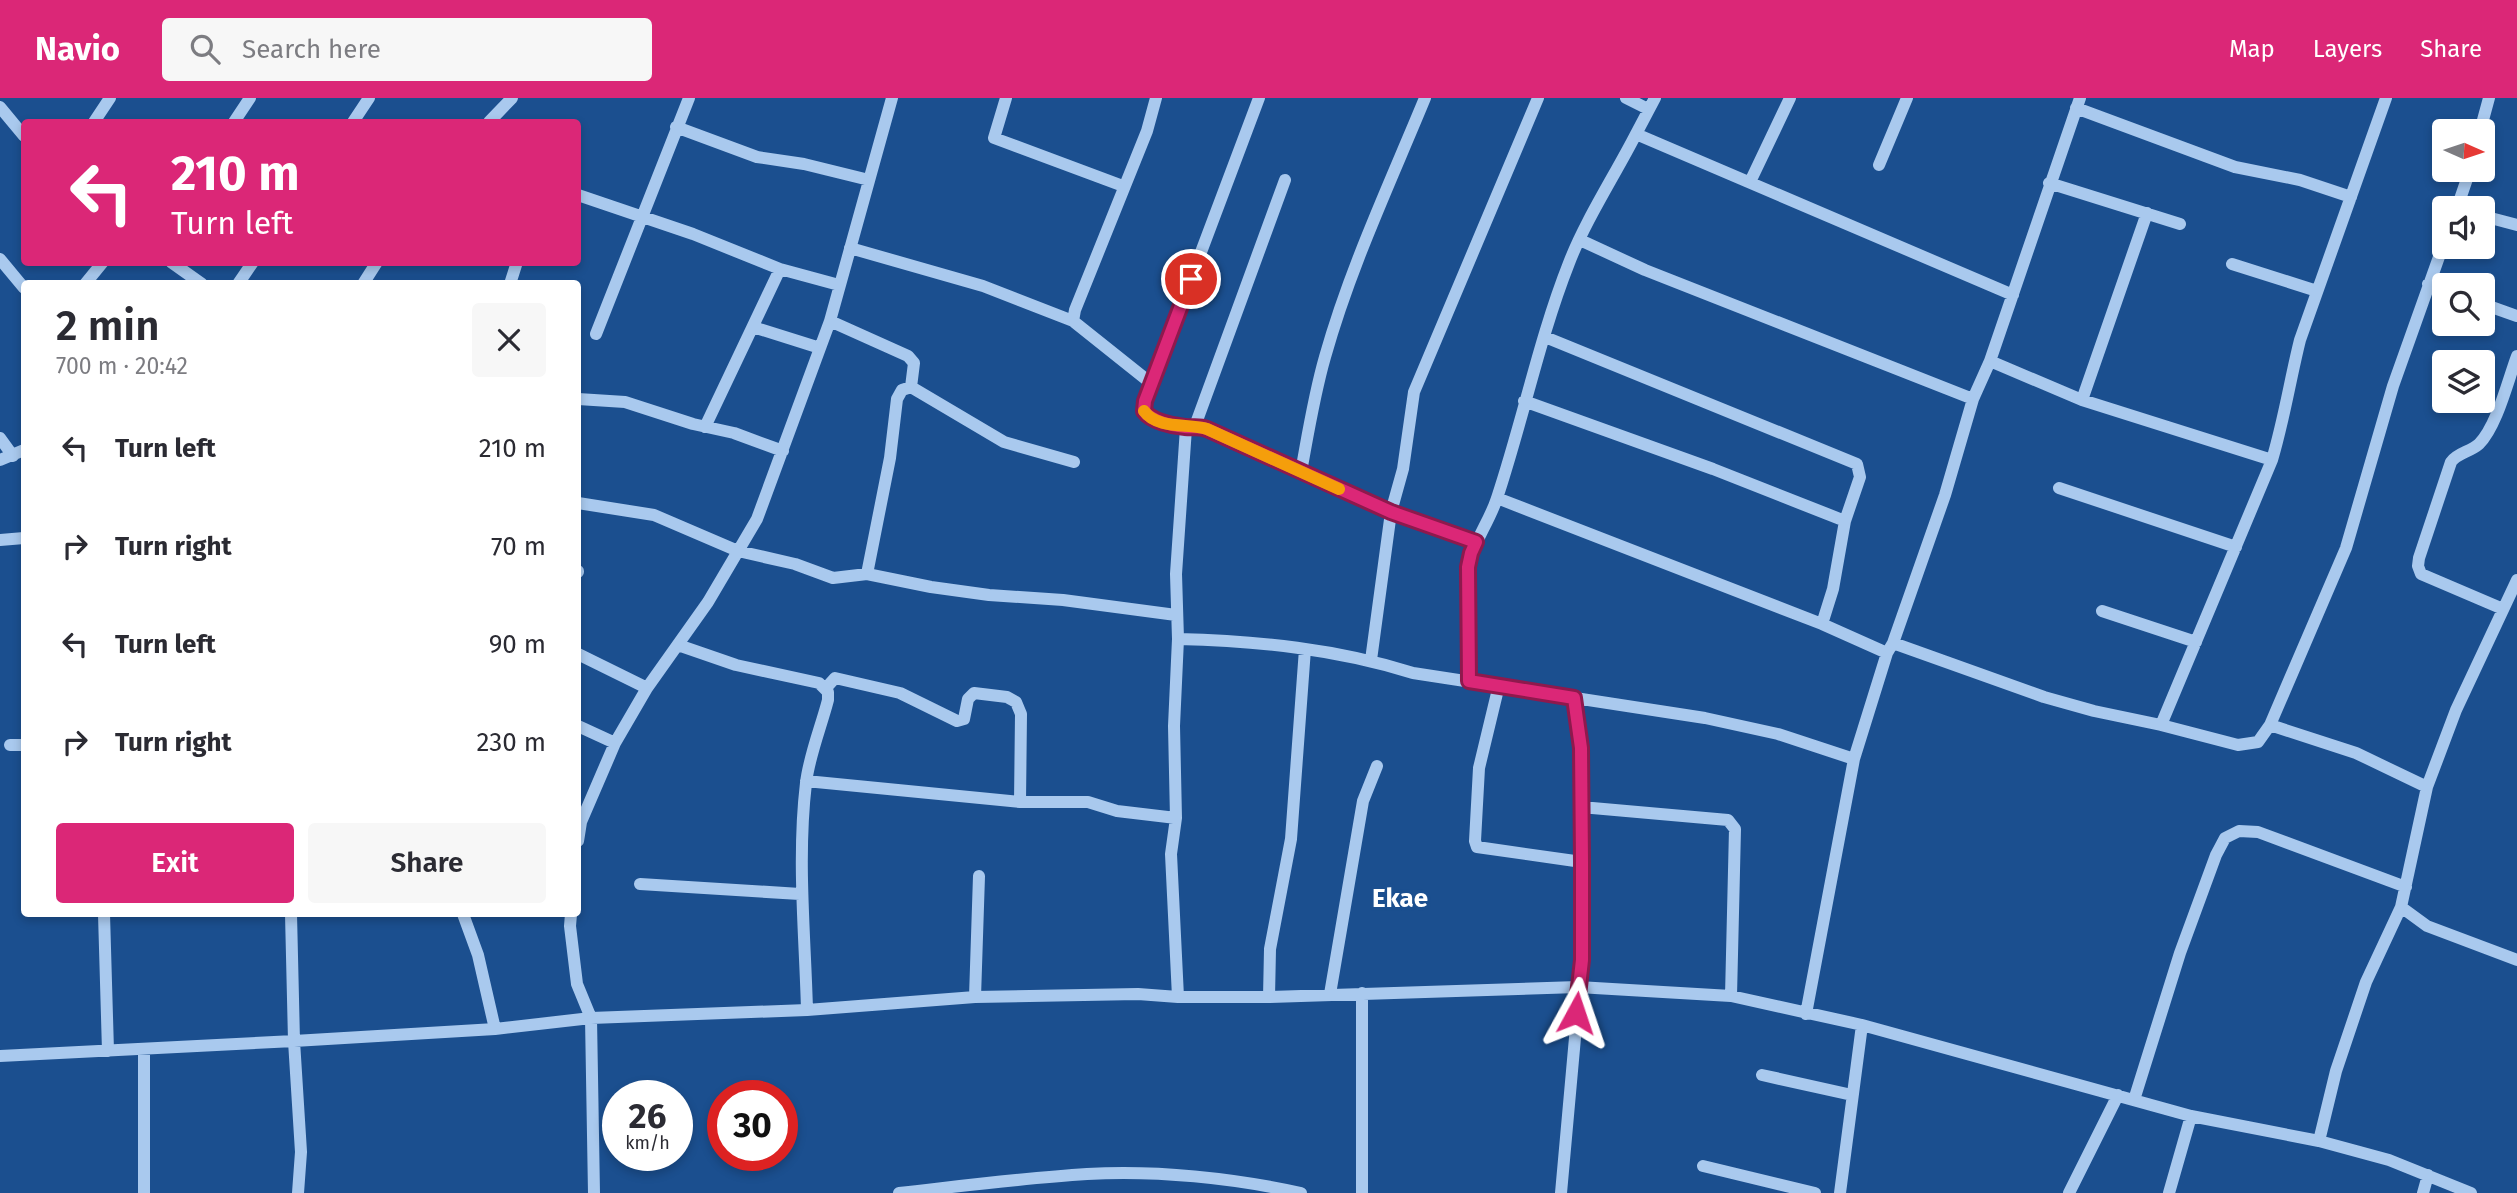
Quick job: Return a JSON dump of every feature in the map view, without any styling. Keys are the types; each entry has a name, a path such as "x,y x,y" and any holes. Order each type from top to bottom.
{"street":[{"path":"96,119 110,98"},
{"path":"236,119 250,98"},
{"path":"355,119 369,98"},
{"path":"492,119 512,98"},
{"path":"596,334 689,98"},
{"path":"581,818 615,743 647,688 708,602 757,519 830,321 892,98"},
{"path":"1006,98 994,138 1123,186"},
{"path":"1073,321 1123,186 1147,131 1156,98"},
{"path":"1259,98 1144,411 1149,417 1207,429 1391,512 1476,542"},
{"path":"1301,472 1322,369 1337,317 1363,246 1425,98"},
{"path":"1371,660 1391,512 1403,468 1414,393 1538,98"},
{"path":"1469,681 1468,567 1471,553 1488,523 1497,498 1524,401 1568,264 1651,104 1626,98"},
{"path":"1750,182 1790,98"},
{"path":"1879,165 1908,98"},
{"path":"2161,725 2272,460 2285,414 2300,340 2386,98"},
{"path":"2483,119 2489,98"},
{"path":"1806,1014 1854,759 1890,648 1945,495 1973,399 2014,295 2049,183 2078,103 2235,167 2300,180 2351,198"},
{"path":"0,107 21,132"},
{"path":"676,127 757,157 804,164 869,180"},
{"path":"1636,134 2014,295"},
{"path":"1178,997 1171,854 1177,818 1174,738 1178,639 1176,574 1191,427 1285,180"},
{"path":"2049,183 2180,224"},
{"path":"581,196 644,216 780,269 839,285"},
{"path":"2082,400 2147,213"},
{"path":"2495,219 2517,225"},
{"path":"1580,240 1645,270 1973,399"},
{"path":"850,248 983,286 1073,321 1152,384"},
{"path":"0,259 21,284"},
{"path":"1497,498 1890,648 2094,711 2238,745 2258,742 2270,725 2346,548 2393,386 2438,259"},
{"path":"2232,264 2318,291"},
{"path":"88,280 100,266"},
{"path":"177,266 196,280"},
{"path":"705,427 780,269"},
{"path":"2428,284 2432,285"},
{"path":"2495,308 2517,316"},
{"path":"830,321 908,356 914,363 911,387"},
{"path":"753,327 820,348"},
{"path":"1545,337 1857,464 1860,477 1844,521 1833,589 1822,624"},
{"path":"2503,609 2421,573 2418,566 2451,462 2479,444 2484,436 2496,415 2517,356"},
{"path":"1990,360 2082,400 2272,460"},
{"path":"867,574 890,458 897,399 902,390 911,387 1004,442 1074,462"},
{"path":"581,399 625,402 705,427 734,433 783,451"},
{"path":"1524,401 1713,469 1844,521"},
{"path":"0,438 12,455"},
{"path":"2059,488 2236,547"},
{"path":"581,503 654,515 738,551 795,564 833,578 867,574 942,589 1063,600 1176,615"},
{"path":"0,540 21,538"},
{"path":"2319,1141 2336,1072 2366,982 2401,907 2427,787 2456,710 2517,580"},
{"path":"2102,611 2196,642"},
{"path":"1178,639 1233,640 1305,649 1371,660 1413,673 1704,718 1778,734 1854,759"},
{"path":"678,645 736,665 820,683 826,688 828,700 806,782 800,894 807,1010"},
{"path":"1269,997 1270,949 1291,839 1305,649"},
{"path":"581,655 647,688"},
{"path":"826,688 835,678 848,679 900,693 957,721 964,719 968,699 974,693 1007,697 1016,702 1021,714 1020,802"},
{"path":"1499,685 1479,768 1475,841 1477,847 1582,862"},
{"path":"1561,1193 1582,960 1581,748 1574,698"},
{"path":"2270,725 2356,753 2427,787"},
{"path":"581,727 615,743"},
{"path":"10,745 21,745"},
{"path":"1330,994 1363,801 1377,766"},
{"path":"806,782 1020,802 1088,802 1117,811 1177,818"},
{"path":"1581,807 1728,820 1734,824 1731,996"},
{"path":"2134,1100 2180,953 2216,855 2225,838 2239,831 2258,832 2406,887"},
{"path":"975,997 979,876"},
{"path":"640,884 800,894"},
{"path":"2401,907 2427,926 2517,960"},
{"path":"104,917 108,1051"},
{"path":"291,917 294,1041 301,1152 298,1193"},
{"path":"464,917 478,955 495,1029"},
{"path":"571,917 578,985 591,1018 594,1193"},
{"path":"0,1056 495,1029 591,1018 807,1010 975,997 1138,994 1269,997 1578,987 1731,996 1863,1025 2192,1116 2319,1141 2389,1160 2471,1193"},
{"path":"1362,993 1362,1193"},
{"path":"1840,1193 1863,1025"},
{"path":"144,1049 144,1193"},
{"path":"1762,1075 1852,1095"},
{"path":"2069,1193 2118,1095"},
{"path":"2169,1193 2192,1116"},
{"path":"1703,1166 1815,1193"},
{"path":"899,1193 1089,1174 1176,1175 1250,1182 1301,1193"},
{"path":"2423,1193 2428,1175"}],"slow traffic":[{"path":"1144,411 1149,417 1186,428 1195,426 1207,429 1339,489"}],"district":[{"name":"Ekae","path":"1400,898"}],"route":[{"path":"1191,279 1145,401 1144,411 1149,417 1186,428 1195,426 1207,429 1391,512 1476,542 1468,567 1469,681 1574,698 1581,748 1582,862 1582,960 1576,1013"}]}
